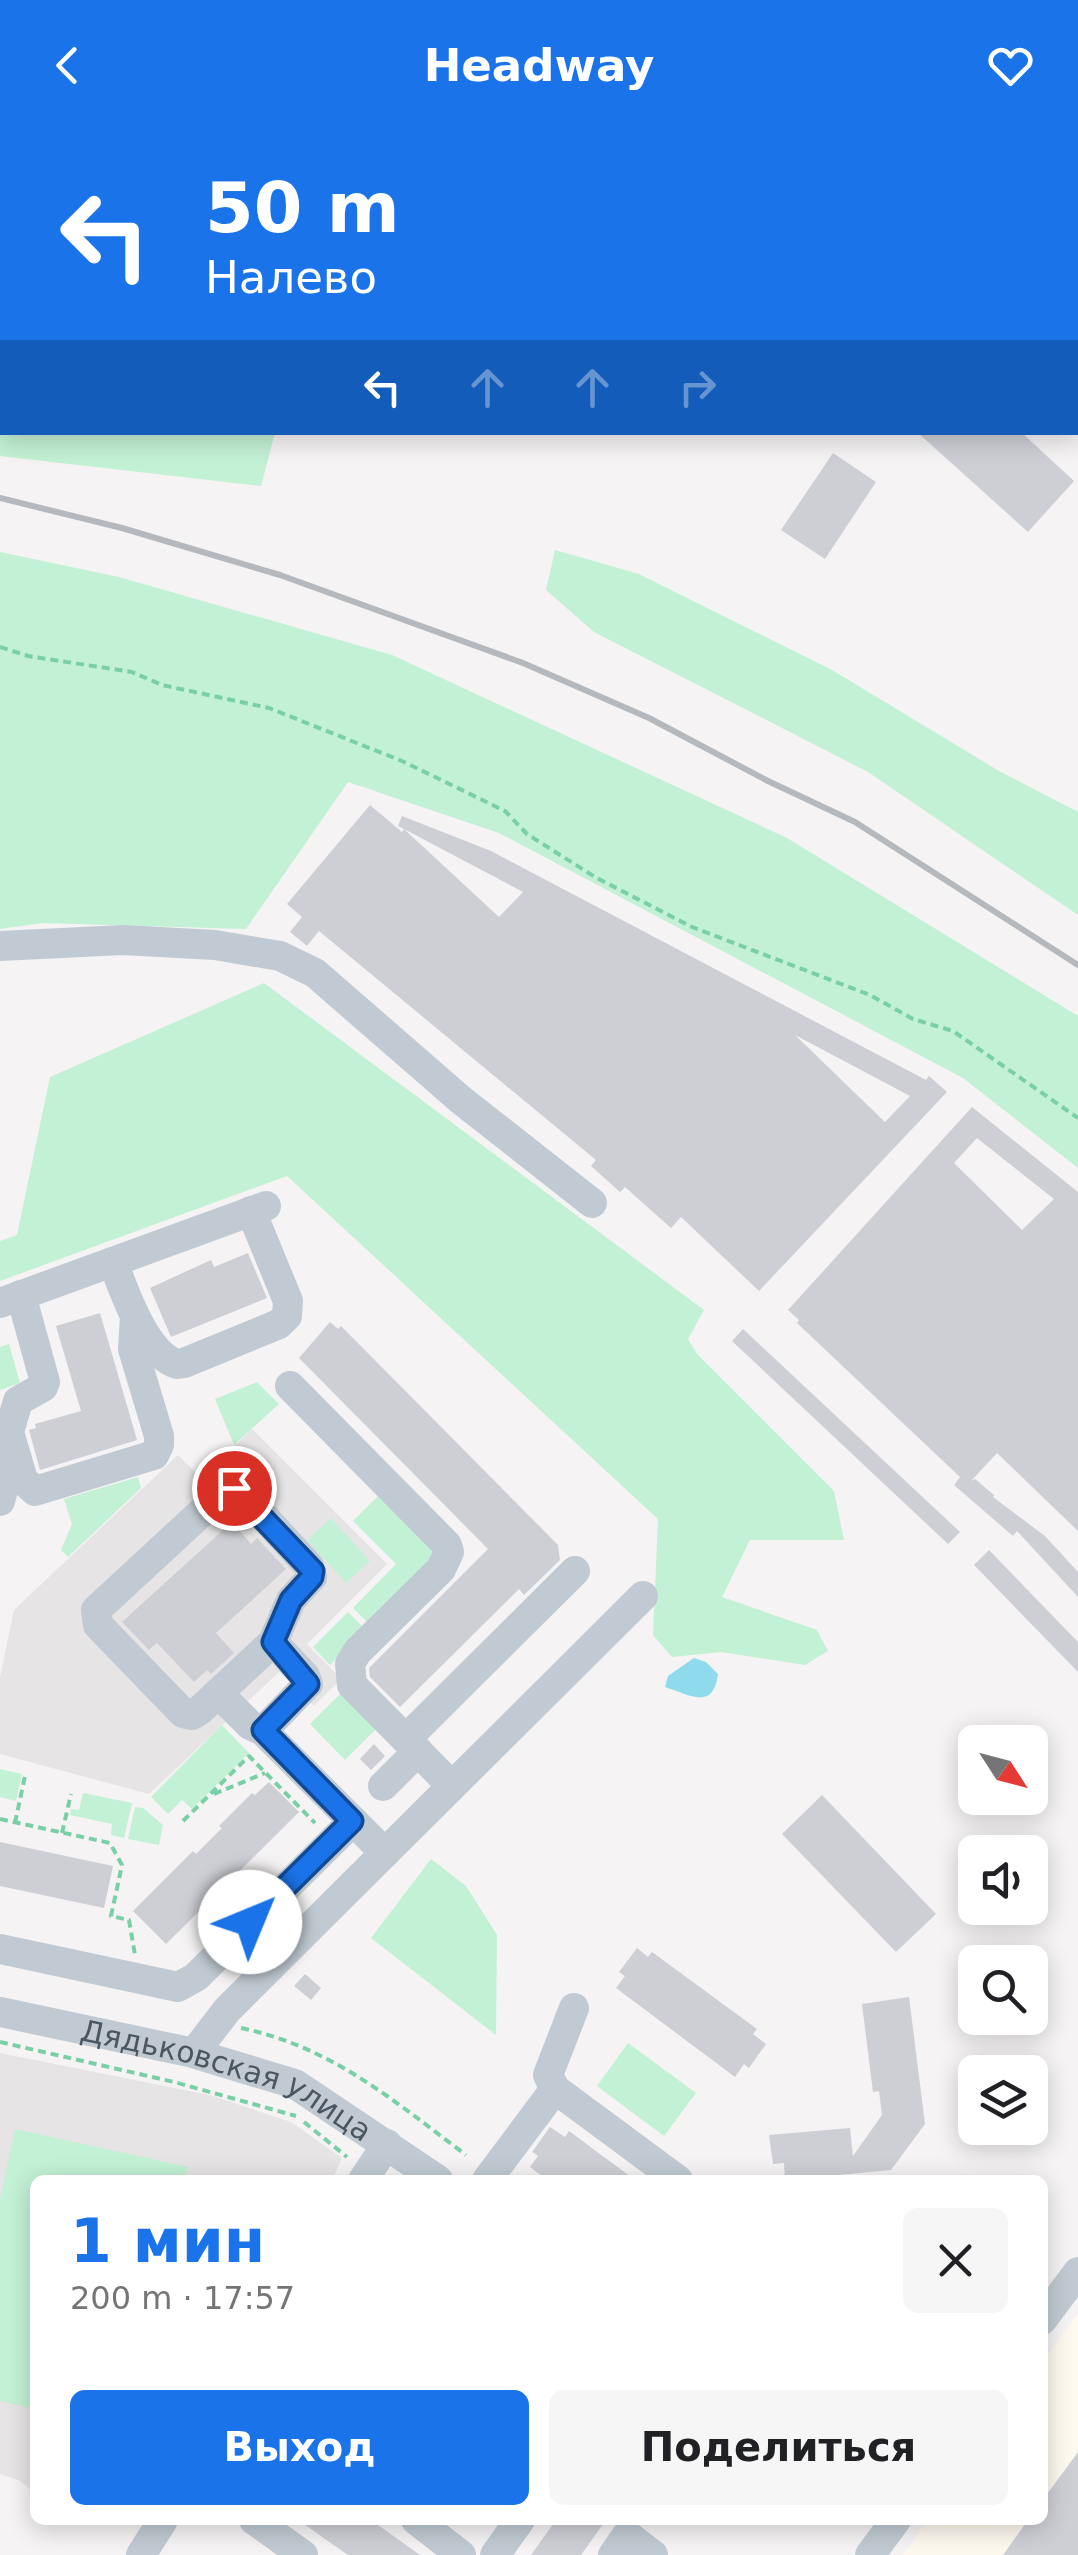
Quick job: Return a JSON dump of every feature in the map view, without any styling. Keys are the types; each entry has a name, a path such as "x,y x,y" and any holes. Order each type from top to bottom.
{"street":[{"path":"0,946 123,940 215,946 280,956 315,973 461,1100 592,1203"},
{"path":"112,1262 135,1316 162,1356 177,1364 279,1324 289,1310 259,1208 10,1299 45,1382 18,1401 9,1432 23,1480 35,1490 154,1455 158,1436 132,1348 135,1316"},
{"path":"290,1386 442,1538 450,1552 440,1569 357,1652 350,1664 352,1684 452,1786"},
{"path":"0,1446 8,1475 0,1502"},
{"path":"228,1488 241,1492 313,1571 291,1600 273,1642 218,1693 192,1715 183,1714 95,1617 102,1603 228,1488"},
{"path":"383,1786 412,1745 575,1570"},
{"path":"194,2053 227,2010 643,1596"},
{"path":"263,1730 308,1684 273,1642"},
{"path":"218,1693 250,1725 263,1730 385,1854"},
{"path":"2,1959 178,1987 187,1984 352,1821"},
{"path":"574,2008 548,2075 554,2089 671,2175"},
{"name":"Дядьковская улица","path":"0,2012 194,2053 295,2084 431,2175"},
{"path":"491,2175 554,2089"},
{"path":"366,2175 387,2144"},
{"path":"1048,2312 1078,2272"},
{"path":"141,2555 160,2525"},
{"path":"261,2525 304,2555"},
{"path":"422,2525 461,2555"},
{"path":"494,2555 516,2525"},
{"path":"626,2537 653,2555"}],"path":[{"path":"0,647 28,656 132,672 162,685 269,708 402,761 505,811 527,834 595,877 692,927 870,995 913,1019 953,1031 1078,1118"},
{"path":"183,1821 249,1756 301,1809"},
{"path":"209,1796 265,1773"},
{"path":"16,1823 25,1776"},
{"path":"62,1833 71,1794"},
{"path":"0,1819 110,1843 122,1865 112,1916 128,1920 139,1979"},
{"path":"227,2025 271,2034 313,2050 366,2080 466,2155"},
{"path":"0,2042 174,2082 294,2115 336,2146 361,2175"}],"shaded area":[{"path":"252,1429 387,1564 307,1644 341,1679 314,1706 279,1672 149,1794 0,1754 0,1677 14,1610 178,1455 202,1479"},
{"path":"0,2053 210,2095 291,2122 342,2158 334,2175 30,2175 30,2489 0,2474"},
{"path":"1078,2313 1078,2555 903,2555 924,2525 1048,2525 1048,2355"}],"green space":[{"path":"0,435 274,435 261,486 0,456"},
{"path":"555,550 639,574 832,670 999,771 1078,812 1078,915 868,772 594,632 546,590"},
{"path":"0,552 119,577 392,655 787,838 1078,1016 1078,1168 963,1078 499,833 348,782 246,929 43,923 0,929"},
{"path":"264,983 704,1310 688,1339 697,1354 834,1491 844,1540 750,1540 722,1597 817,1630 828,1651 805,1665 721,1652 672,1657 653,1635 658,1519 287,1176 0,1281 0,1241 17,1235 50,1077"},
{"path":"9,1344 20,1383 0,1390 0,1347"},
{"path":"257,1382 279,1404 234,1445 215,1399"},
{"path":"138,1477 141,1488 68,1557 61,1550 72,1524 64,1499"},
{"path":"381,1493 441,1554 370,1625 353,1608 396,1564 353,1521"},
{"path":"331,1518 370,1561 346,1583 307,1540"},
{"path":"348,1612 366,1630 330,1665 313,1647"},
{"path":"343,1691 378,1727 345,1760 310,1724"},
{"path":"222,1725 249,1753 192,1809 182,1800 168,1814 151,1797"},
{"path":"0,1769 22,1774 16,1801 0,1797"},
{"path":"83,1793 132,1803 124,1838 111,1835 112,1824 70,1815 71,1809 79,1810"},
{"path":"135,1807 143,1808 163,1825 159,1845 128,1839"},
{"path":"431,1859 466,1886 497,1935 496,2035 371,1938"},
{"path":"628,2043 696,2093 664,2136 597,2086"},
{"path":"15,2129 188,2167 186,2175 30,2175 30,2408 0,2401 0,2199"}],"water":[{"path":"694,1658 706,1662 718,1674 711,1693 691,1696 665,1687 668,1676"}],"building":[{"path":"920,435 1024,435 1074,481 1028,532"},
{"path":"833,453 876,482 825,559 781,530"},
{"path":"370,805 402,832 404,829 398,826 402,816 491,851 926,1080 929,1076 947,1092 759,1291 681,1217 671,1228 625,1187 620,1192 591,1166 596,1160 319,931 307,946 290,932 302,917 287,904","holes":["404,829 523,892 499,917","795,1035 910,1096 885,1122"]},
{"path":"972,1107 1078,1192 1078,1531 997,1453 971,1481 975,1479 1045,1536 1078,1572 1078,1597 1017,1531 1013,1536 954,1485 960,1477 797,1323 799,1320 788,1310","holes":["977,1138 1054,1199 1022,1230 954,1163"]},
{"path":"248,1253 267,1298 171,1337 150,1288 211,1260 214,1267"},
{"path":"100,1313 137,1440 40,1470 29,1430 36,1428 35,1424 81,1411 56,1326"},
{"path":"330,1322 338,1329 341,1326 558,1545 560,1560 524,1595 519,1589 400,1707 370,1677 369,1668 488,1549 299,1358"},
{"path":"743,1329 960,1532 948,1544 732,1341"},
{"path":"232,1522 251,1544 257,1538 286,1569 216,1633 234,1653 211,1674 207,1670 194,1682 157,1643 149,1650 122,1622"},
{"path":"989,1550 1078,1642 1078,1672 974,1565"},
{"path":"374,1744 385,1756 371,1770 360,1759"},
{"path":"269,1782 299,1812 166,1944 133,1911 193,1851 196,1854 252,1793 255,1795"},
{"path":"822,1795 936,1914 896,1952 782,1834"},
{"path":"0,1842 113,1866 104,1908 0,1886"},
{"path":"637,1948 648,1957 652,1952 757,2029 753,2034 766,2044 749,2068 744,2064 735,2077 616,1988 625,1976 619,1972"},
{"path":"305,1974 321,1988 311,2000 294,1986"},
{"path":"909,1997 925,2124 891,2170 785,2175 784,2163 773,2164 769,2135 850,2128 853,2156 882,2115 879,2091 873,2092 862,2004"},
{"path":"550,2127 565,2137 569,2131 628,2175 540,2175 530,2167 538,2156 532,2152"},
{"path":"1078,2452 1078,2555 1003,2555 1024,2525 1048,2525 1048,2493"},
{"path":"305,2525 378,2525 420,2555 348,2555"},
{"path":"552,2525 602,2525 581,2555 531,2555"}],"railway":[{"path":"0,498 122,528 280,575 523,663 649,718 855,822 1078,965"}],"route":[{"path":"234,1488 313,1571 291,1600 273,1642 308,1684 263,1730 352,1821 250,1922"}]}
